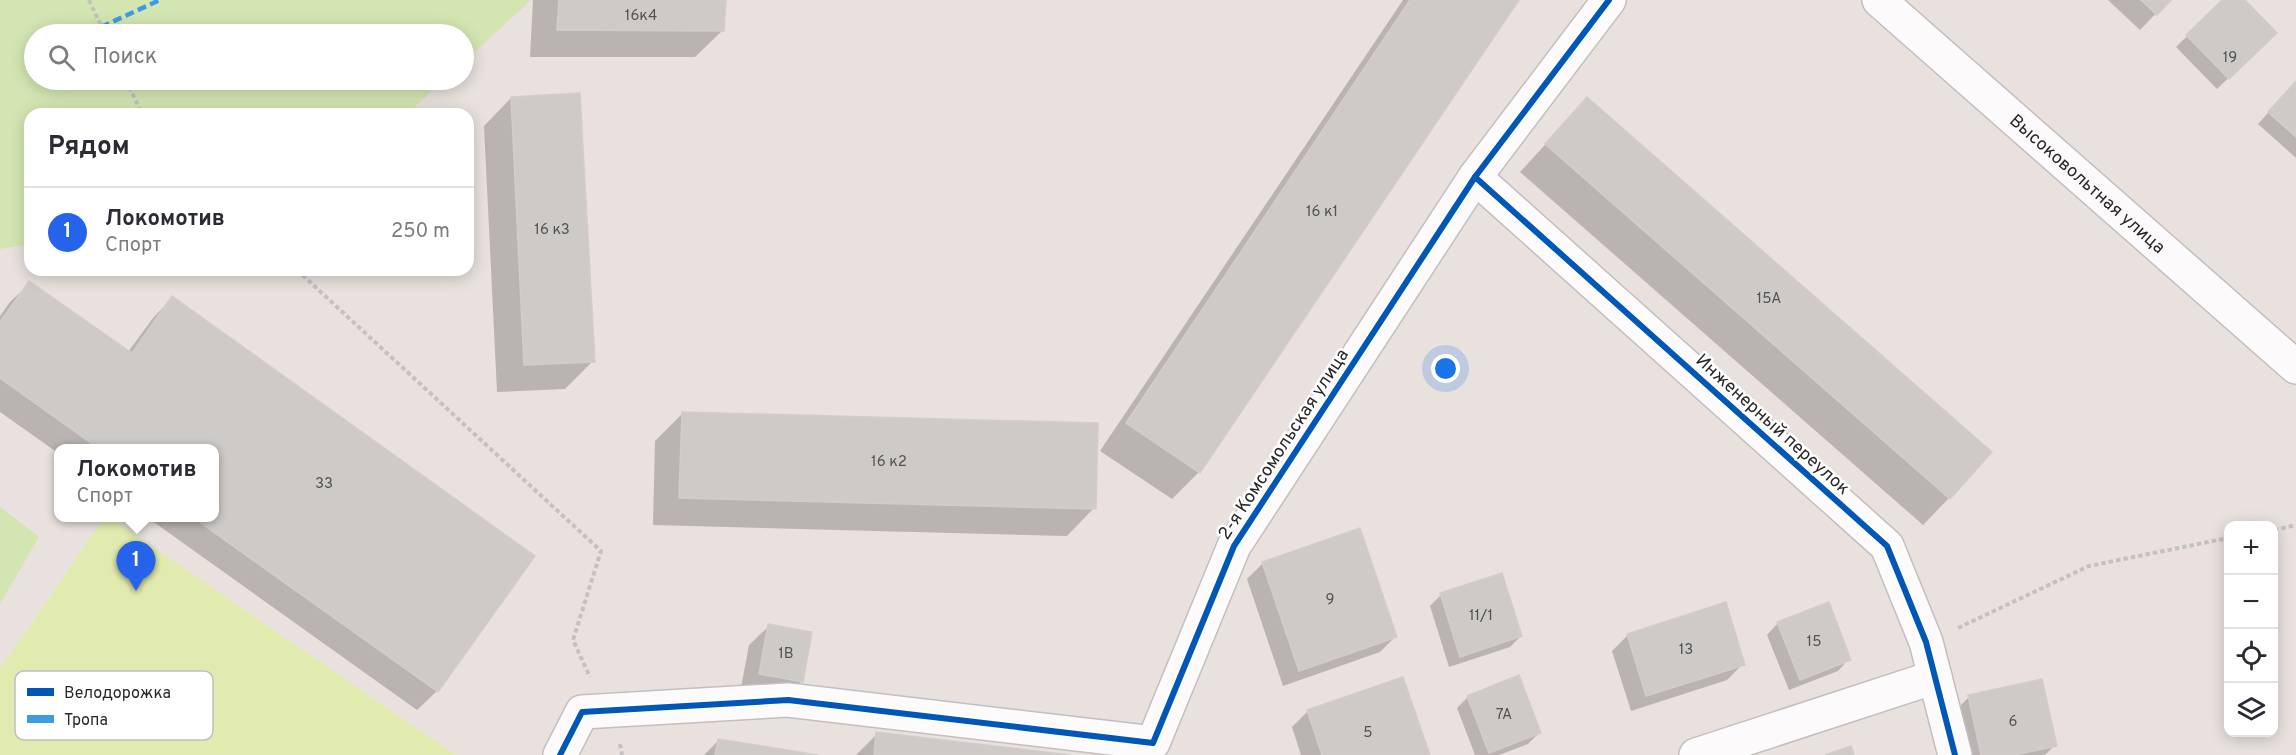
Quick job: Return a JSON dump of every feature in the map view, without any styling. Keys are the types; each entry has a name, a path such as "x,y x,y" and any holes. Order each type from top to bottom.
{"street":[{"name":"2-я Комсомольская улица","path":"560,755 582,712 788,700 1154,749 1234,546 1475,177 1609,0"},
{"name":"Высоковольтная улица","path":"1879,0 2296,367"},
{"name":"Инженерный переулок","path":"1475,177 1887,546 1926,642 1955,755"},
{"path":"1696,755 1935,677"}],"path":[{"path":"89,0 100,24"},
{"path":"131,90 139,108"},
{"path":"303,276 601,552 573,640 622,749 622,755"},
{"path":"2278,529 2296,525"},
{"path":"1926,642 2089,566 2224,539"}],"green space":[{"path":"0,0 531,0 474,53 474,24 24,24 24,90 433,90 414,108 24,108 24,245 0,249"},
{"path":"0,507 39,537 0,604"},
{"path":"101,522 117,522 455,755 0,755 0,669"}],"building":[{"path":"559,0 726,0 724,31 557,30"},
{"path":"1410,0 1519,0 1200,473 1126,423"},
{"path":"2141,0 2171,0 2157,15"},
{"path":"2222,0 2245,0 2277,33 2229,79 2186,35"},
{"path":"2296,81 2296,137 2268,112"},
{"path":"580,93 595,362 524,365 511,97"},
{"path":"1587,97 1992,452 1950,499 1545,144"},
{"path":"29,281 132,353 172,296 535,556 438,692 200,522 219,522 219,444 92,444 0,378 0,322"},
{"path":"682,412 1098,423 1096,509 679,498"},
{"path":"1360,528 1397,637 1299,671 1262,562"},
{"path":"1502,573 1522,636 1460,657 1440,593"},
{"path":"1726,602 1745,665 1646,696 1627,634"},
{"path":"1829,602 1851,660 1800,680 1777,622"},
{"path":"768,624 812,632 803,682 759,674"},
{"path":"1519,675 1541,733 1489,753 1467,696"},
{"path":"1403,677 1430,755 1322,755 1307,710"},
{"path":"2042,679 2057,746 2014,755 1981,755 1968,695"},
{"path":"876,732 1070,755 874,755"},
{"path":"718,739 818,755 715,755"},
{"path":"1851,746 1854,755 1825,755"}],"marked path":[{"path":"108,24 160,0"}],"cycle path":[{"path":"560,755 582,712 788,700 1153,743 1234,546 1475,177 1609,0"},
{"path":"1475,177 1887,546 1926,642 1955,755"}],"place":[{"name":"Локомотив","path":"136,591"}]}
